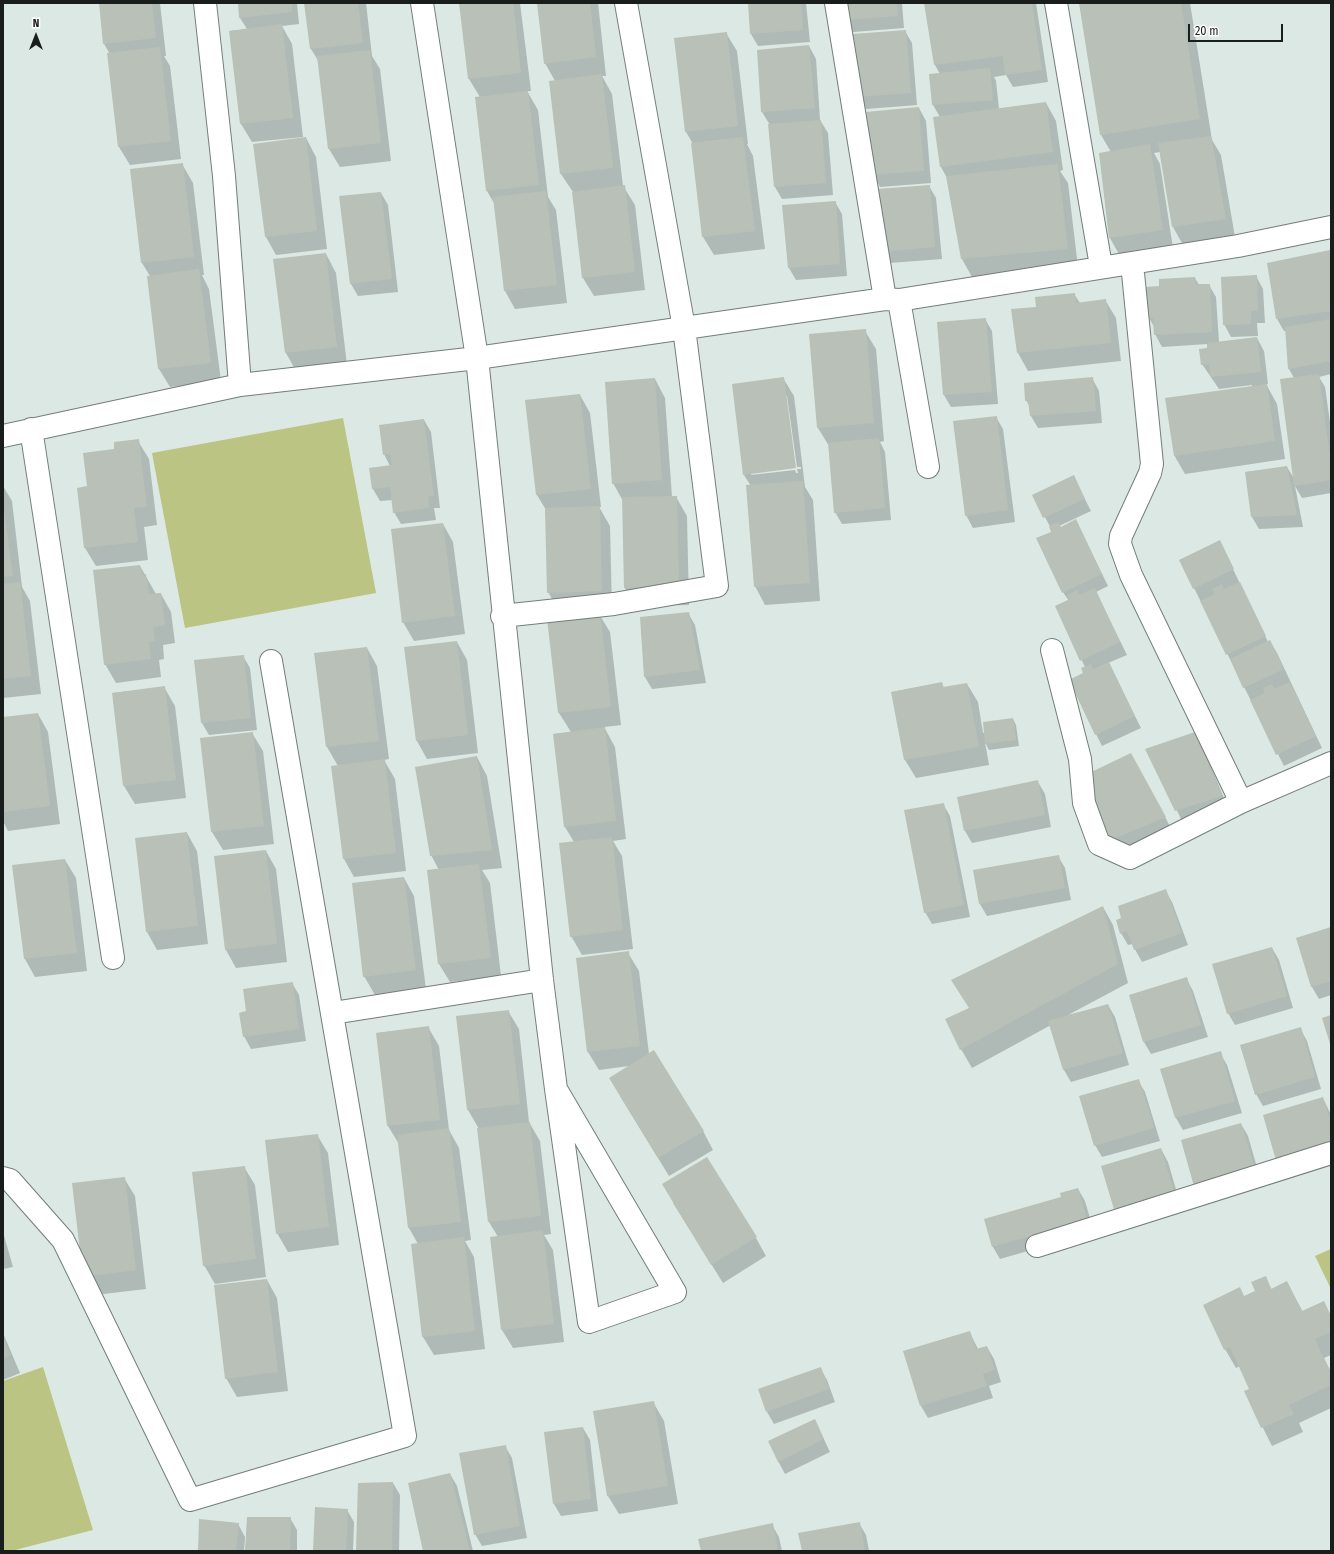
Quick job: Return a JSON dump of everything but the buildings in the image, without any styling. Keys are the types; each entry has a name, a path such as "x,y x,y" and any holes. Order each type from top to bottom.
{"street":[{"path":"205,3 224,176 240,385"},
{"path":"422,3 477,358 502,616 542,980 556,1089 589,1322 675,1292 556,1089"},
{"path":"502,616 614,604 717,586 684,328 626,3"},
{"path":"836,3 892,300 928,467"},
{"path":"1056,3 1101,266"},
{"path":"3,436 240,385 477,358 892,300 1101,266 1132,263 1238,246 1331,227"},
{"path":"1132,263 1152,464 1150,473 1121,536 1120,544 1131,575 1241,802"},
{"path":"31,429 113,958"},
{"path":"1052,650 1080,759 1084,803 1098,844 1130,858 1241,802 1331,763"},
{"path":"3,1178 10,1180 63,1240 190,1500 406,1436 333,1012 270,661"},
{"path":"333,1012 542,980"},
{"path":"1037,1246 1331,1153"}],"green space":[{"path":"343,418 376,593 185,628 152,453"},
{"path":"1331,1249 1331,1289 1315,1256"},
{"path":"43,1367 93,1530 11,1551 3,1551 3,1381"}]}
